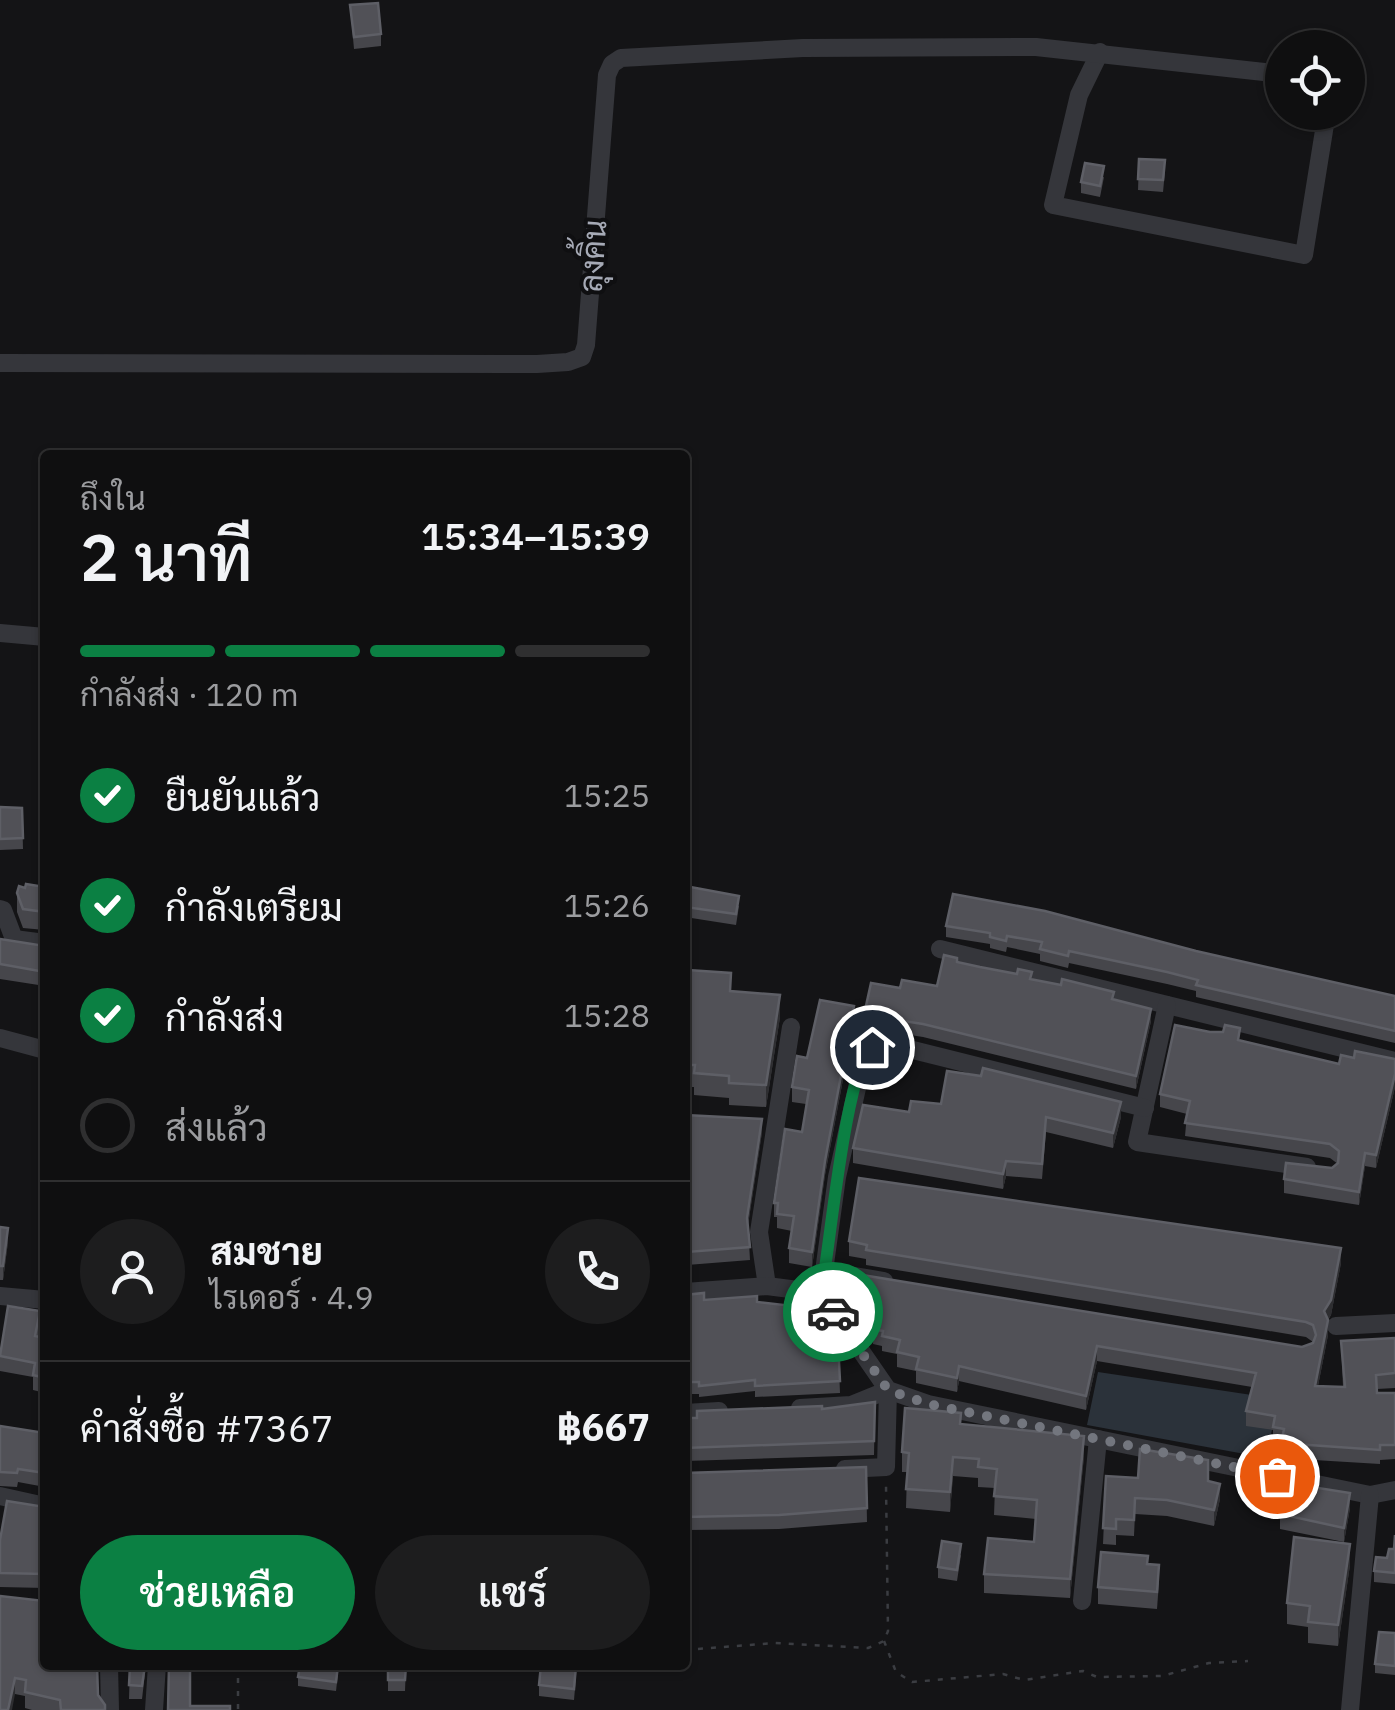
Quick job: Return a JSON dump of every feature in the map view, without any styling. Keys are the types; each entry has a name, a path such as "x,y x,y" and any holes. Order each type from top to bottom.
{"street":[{"name":"ลุงคิ้น","path":"0,363 538,364 582,357 606,82 609,69 627,57 803,48 979,46 1100,52 1265,72"},
{"path":"1100,52 1079,95 1053,205 1304,255 1324,130"},
{"path":"0,633 40,637"},
{"path":"0,909 14,940 40,943"},
{"path":"940,949 1395,1061"},
{"path":"1167,1005 1138,1142 1328,1170"},
{"path":"767,1286 759,1232 768,1120 791,1026"},
{"path":"0,1038 40,1049"},
{"path":"1145,1108 876,1044 864,1057 847,1179 821,1293 852,1342 888,1390 928,1404 1370,1494 1395,1490"},
{"path":"825,1271 902,1284"},
{"path":"690,1292 767,1286 821,1293"},
{"path":"0,1296 40,1300"},
{"path":"1336,1326 1395,1322"},
{"path":"777,1409 851,1406 888,1390"},
{"path":"831,1469 886,1467 888,1390"},
{"path":"690,1413 740,1410"},
{"path":"1082,1601 1098,1439"},
{"path":"1350,1710 1370,1494"},
{"path":"0,1496 40,1505"},
{"path":"110,1670 110,1710"},
{"path":"154,1710 156,1670"}],"path":[{"path":"886,1467 888,1631 884,1641 896,1672 912,1682 1003,1674 1024,1680 1083,1671 1096,1677 1162,1676 1209,1663 1248,1662"},
{"path":"690,1650 774,1643 868,1648 884,1641"},
{"path":"238,1670 238,1710"}],"shaded area":[{"path":"1098,1372 1279,1399 1269,1443 1281,1447 1278,1460 1087,1425"}],"building":[{"path":"378,3 381,34 354,37 350,5"},
{"path":"1139,159 1165,160 1163,180 1138,179"},
{"path":"1085,163 1104,166 1100,186 1081,182"},
{"path":"0,807 22,808 23,838 0,839"},
{"path":"26,884 40,886 40,911 23,909 17,893 19,886 25,888"},
{"path":"690,887 739,896 736,914 690,908"},
{"path":"953,894 1045,911 1196,951 1395,996 1395,1031 1196,985 1198,980 1167,972 1069,951 1068,956 1040,949 1042,942 1007,936 1006,941 990,937 990,933 946,926"},
{"path":"0,939 40,945 40,971 0,964"},
{"path":"944,955 980,967 1017,974 1018,969 1032,972 1030,979 1061,985 1062,979 1114,992 1112,999 1151,1009 1136,1076 923,1024 864,1015 871,983 900,988 902,980 937,986"},
{"path":"690,970 731,973 730,991 780,995 766,1085 729,1083 729,1076 694,1073 695,1065 690,1065"},
{"path":"820,1000 854,1006 812,1252 789,1248 794,1216 777,1214 778,1203 774,1203 785,1129 802,1132 809,1090 792,1087 797,1056 807,1058"},
{"path":"1175,1025 1210,1032 1223,1032 1225,1025 1240,1028 1238,1040 1339,1064 1341,1055 1354,1058 1355,1051 1395,1059 1376,1155 1365,1153 1359,1192 1284,1179 1286,1163 1332,1168 1338,1163 1339,1151 1330,1144 1185,1123 1190,1101 1160,1094"},
{"path":"983,1068 1121,1102 1113,1133 1046,1117 1042,1164 1006,1161 1003,1174 853,1148 863,1105 909,1112 911,1101 941,1104 947,1071 981,1076"},
{"path":"690,1115 762,1119 747,1218 750,1247 690,1252"},
{"path":"859,1178 1341,1248 1331,1300 1324,1311 1328,1320 1315,1386 1345,1387 1341,1341 1395,1338 1395,1373 1376,1375 1377,1393 1395,1393 1395,1445 1380,1445 1380,1450 1281,1443 1284,1429 1273,1427 1275,1416 1246,1411 1256,1373 1097,1346 1086,1396 959,1366 957,1378 916,1369 919,1357 897,1352 900,1340 882,1336 883,1331 873,1329 877,1311 856,1306 862,1275 1302,1347 1313,1343 1316,1335 1313,1325 1306,1322 866,1250 867,1245 849,1241"},
{"path":"0,1227 8,1228 3,1266 0,1266"},
{"path":"704,1293 704,1300 757,1296 757,1302 807,1304 802,1323 824,1328 823,1344 838,1343 840,1381 755,1386 755,1380 699,1386 699,1382 690,1382 690,1294"},
{"path":"8,1306 40,1311 35,1336 40,1337 40,1377 33,1375 35,1363 0,1356"},
{"path":"875,1402 874,1441 690,1448 690,1418 697,1418 697,1411 822,1409"},
{"path":"905,1408 961,1413 960,1424 1084,1436 1070,1579 984,1574 988,1538 1034,1542 1037,1500 994,1496 997,1469 978,1467 979,1459 953,1457 950,1492 906,1489 909,1453 902,1452"},
{"path":"0,1426 40,1432 40,1472 18,1469 17,1473 0,1472"},
{"path":"1140,1449 1208,1460 1208,1481 1220,1484 1214,1510 1135,1498 1134,1520 1116,1519 1116,1529 1103,1528 1106,1476 1138,1478"},
{"path":"866,1467 867,1508 690,1517 690,1473"},
{"path":"1299,1485 1350,1493 1344,1528 1280,1514 1282,1500 1296,1503"},
{"path":"7,1501 40,1506 40,1574 0,1573 0,1540"},
{"path":"1395,1535 1395,1573 1374,1571 1376,1557 1387,1558 1389,1549 1394,1549"},
{"path":"1294,1537 1350,1544 1338,1625 1308,1622 1310,1606 1287,1603"},
{"path":"942,1541 961,1544 957,1570 938,1567"},
{"path":"1101,1552 1148,1556 1147,1564 1159,1565 1157,1592 1098,1587"},
{"path":"0,1596 40,1600 40,1670 97,1670 98,1695 105,1710 61,1710 60,1700 25,1692 26,1680 15,1678 8,1710 0,1710"},
{"path":"1379,1632 1395,1633 1395,1666 1375,1664"},
{"path":"130,1670 144,1670 142,1686 129,1685"},
{"path":"169,1670 190,1670 190,1706 230,1706 230,1710 168,1710"},
{"path":"299,1670 337,1670 336,1682 298,1677"},
{"path":"388,1670 406,1670 405,1680 388,1680"},
{"path":"540,1670 576,1670 574,1689 539,1685"}],"way so far":[{"path":"833,1312 888,1390 928,1404 1277,1476"}],"route":[{"path":"833,1312 821,1293 837,1177 855,1089 866,1053 872,1047"}]}
